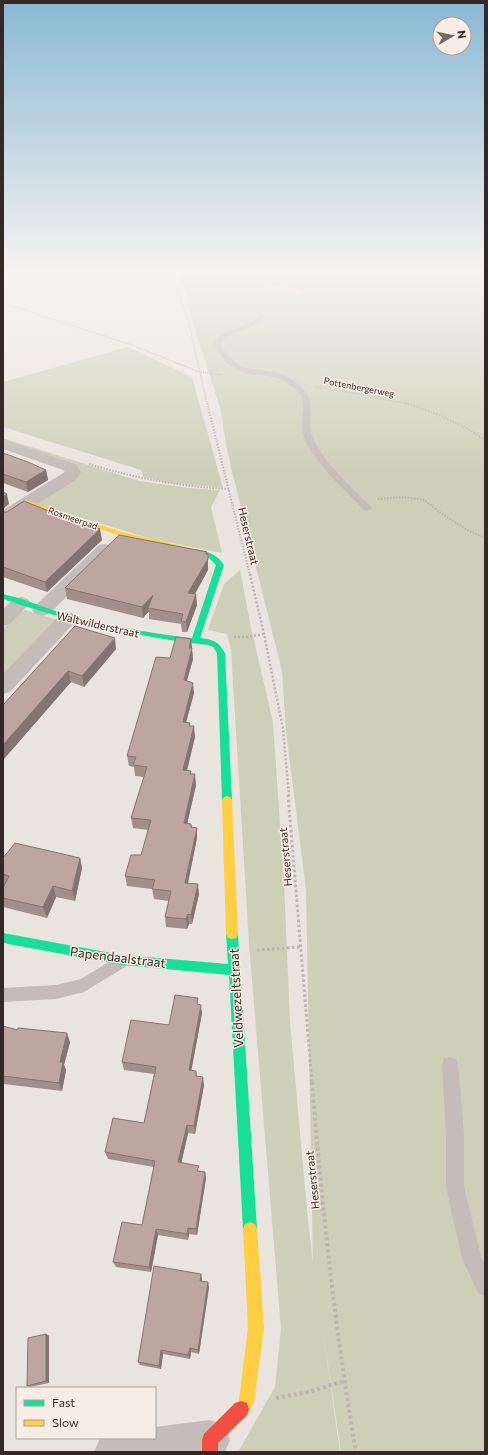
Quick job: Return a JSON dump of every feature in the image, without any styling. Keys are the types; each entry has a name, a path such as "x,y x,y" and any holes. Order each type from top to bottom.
{"street":[{"path":"3,444 37,455 69,467 73,470 70,476 3,516"},
{"name":"Rosmeerpad","path":"26,502 120,534 213,556 218,560 221,565 195,641"},
{"path":"42,610 120,534"},
{"name":"Waltwilderstraat","path":"3,596 68,618 129,633 195,641"},
{"path":"3,620 21,603"},
{"path":"3,687 68,618"},
{"name":"Veldwezeltstraat","path":"195,641 209,642 216,645 221,653 234,970 256,1328 246,1403 210,1446"},
{"name":"Papendaalstraat","path":"3,938 122,960 234,970"},
{"path":"114,1452 210,1446"}],"lane":[{"path":"220,340 216,344 230,362 239,368 285,378 301,392 307,400 308,406 305,424 309,440 335,474 367,508"},
{"path":"3,995 56,992 84,985 122,960"},
{"path":"450,1065 455,1134 455,1187 472,1258 485,1286"}],"path":[{"path":"116,340 199,372 226,375"},
{"name":"Heserstraat","path":"192,340 199,372 264,634 283,729 319,1167 344,1381 356,1452"},
{"name":"Pottenbergerweg","path":"289,382 368,394 398,402 434,413 457,423 485,440"},
{"path":"83,462 147,481 206,488 229,489"},
{"path":"362,501 404,497 424,500 468,531 485,538"},
{"path":"247,637 264,634"},
{"path":"274,950 301,947"},
{"path":"309,1392 344,1381"}],"green space":[{"path":"198,340 485,340 485,1452 341,1452 322,1324 340,1452 238,1452 275,1387 281,1329 249,944 231,650 227,634 208,630 224,584 240,570 251,628 273,722 284,882 290,1022 313,1263 306,890 286,731 282,671 231,467 221,411"},
{"path":"128,347 192,377 223,488 171,483 143,477 141,470 3,427 3,382"},
{"path":"3,438 139,481 188,488 220,490 211,507 222,553 152,539 36,504 78,477 3,442"},
{"path":"25,610 57,620 3,680 3,629 19,613"}],"building":[{"path":"3,453 46,470 26,482 3,474"},
{"path":"24,501 61,516 100,529 45,582 3,567 3,512 7,512"},
{"path":"119,535 207,552 206,554 208,554 208,559 188,593 196,594 186,622 181,621 183,614 148,608 153,595 142,607 65,588"},
{"path":"75,626 115,638 82,676 68,671 3,745 3,705"},
{"path":"176,637 191,639 189,648 192,648 184,680 193,683 183,722 190,723 189,726 194,726 183,770 191,771 190,774 195,774 184,823 191,824 191,827 197,828 185,883 198,884 191,915 188,914 186,919 165,917 171,891 152,889 155,880 125,876 131,855 141,855 151,820 131,818 147,767 133,765 136,757 127,756 156,657 170,658"},
{"path":"15,843 80,858 72,891 53,886 43,907 3,898 3,888 9,876 3,874 3,858"},
{"path":"175,995 198,998 197,1004 201,1005 189,1070 196,1071 196,1076 203,1077 194,1126 187,1125 178,1162 199,1166 197,1171 205,1172 196,1229 188,1228 187,1234 156,1229 149,1267 113,1262 122,1222 142,1225 155,1161 105,1152 113,1118 144,1123 156,1067 122,1062 131,1020 169,1025"},
{"path":"3,1026 17,1030 18,1028 67,1033 60,1062 63,1062 59,1083 3,1076"},
{"path":"154,1266 201,1274 200,1281 208,1282 198,1350 190,1348 188,1355 161,1350 159,1366 138,1362"},
{"path":"46,1334 46,1381 27,1386 28,1338"}],"traffic: fast":[{"path":"192,551 212,556 220,565 195,641"},
{"path":"3,596 28,605 104,626 156,636 209,642 216,645 221,653 227,800"},
{"path":"232,934 250,1229"},
{"path":"3,938 122,960 234,970"}],"traffic: slow":[{"path":"26,502 120,534 192,551"},
{"path":"227,800 232,934"},
{"path":"241,1409 246,1403 256,1328 250,1229"}],"traffic: jam":[{"path":"210,1452 210,1440 241,1409"}]}
